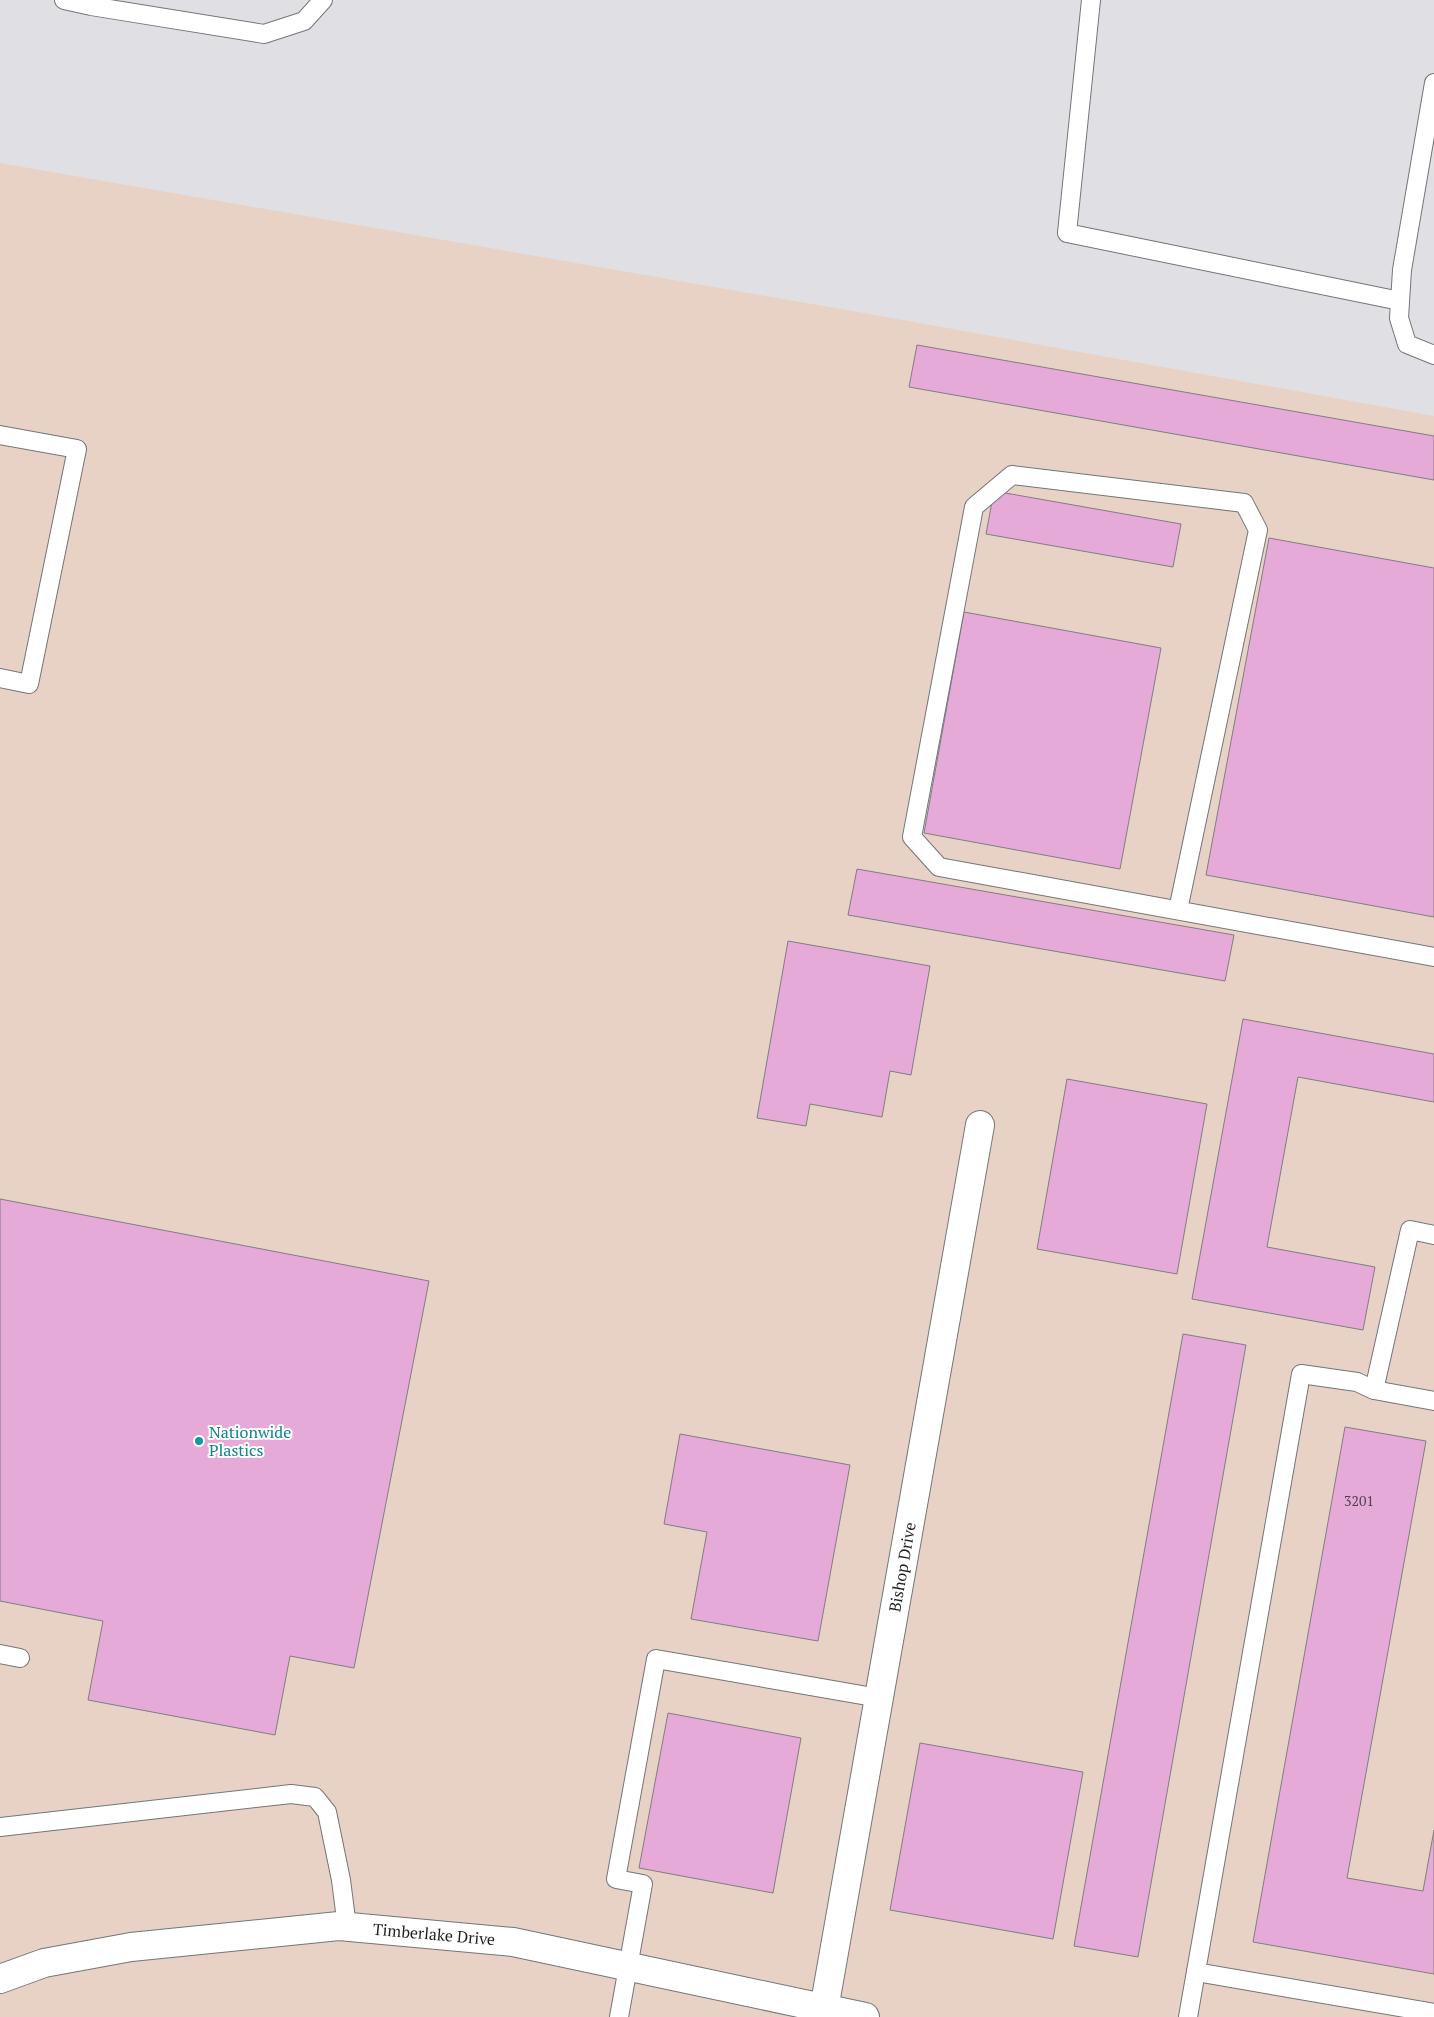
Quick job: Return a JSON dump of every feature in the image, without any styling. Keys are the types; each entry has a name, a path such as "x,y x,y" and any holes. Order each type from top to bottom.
{"street":[{"name":"Bishop Drive","path":"824,2009 980,1125"},
{"name":"Timberlake Drive","path":"0,1979 44,1963 132,1946 339,1926 513,1942 865,2017"}],"lane":[{"path":"64,0 264,34 304,21 323,0"},
{"path":"1091,0 1068,233 1400,301"},
{"path":"1434,83 1402,270 1399,318 1407,344 1434,355"},
{"path":"0,435 77,449 29,684 0,678"},
{"path":"1178,910 1258,530 1244,503 1012,475 974,507 912,838 939,867 1178,910 1434,956"},
{"path":"1374,1390 1410,1230 1434,1235"},
{"path":"1188,2017 1301,1374 1357,1382 1374,1390 1434,1401"},
{"path":"0,1654 20,1658"},
{"path":"619,2017 630,1967 643,1884 616,1879 656,1659 879,1698"},
{"path":"0,1827 291,1794 315,1798 326,1812 341,1880 347,1927"},
{"path":"1196,1972 1404,2012 1434,2013"}],"shaded area":[{"path":"0,163 875,315 1434,416 1434,2017 0,2017"}],"building":[{"path":"917,345 1434,436 1434,480 909,387"},
{"path":"994,491 1181,524 1173,567 986,534"},
{"path":"1269,538 1434,568 1434,917 1206,875"},
{"path":"964,612 1161,648 1120,869 924,833"},
{"path":"857,869 1234,935 1225,981 848,915"},
{"path":"788,941 930,966 911,1075 890,1071 882,1117 810,1104 806,1126 757,1118"},
{"path":"1243,1019 1434,1054 1434,1102 1298,1077 1267,1247 1375,1267 1363,1330 1192,1299"},
{"path":"1067,1079 1207,1104 1177,1274 1037,1249"},
{"name":"Nationwide Plastics","path":"0,1199 429,1281 354,1668 290,1656 275,1735 88,1700 103,1621 0,1601"},
{"path":"1183,1334 1246,1345 1138,1957 1074,1946"},
{"path":"1345,1427 1426,1441 1347,1878 1423,1891 1434,1830 1434,1974 1253,1942"},
{"path":"680,1434 850,1465 818,1641 691,1619 707,1532 664,1524"},
{"path":"668,1713 801,1738 773,1893 639,1868"},
{"path":"920,1743 1083,1772 1053,1939 890,1910"}],"place":[{"name":"Nationwide Plastics","path":"199,1441"}]}
